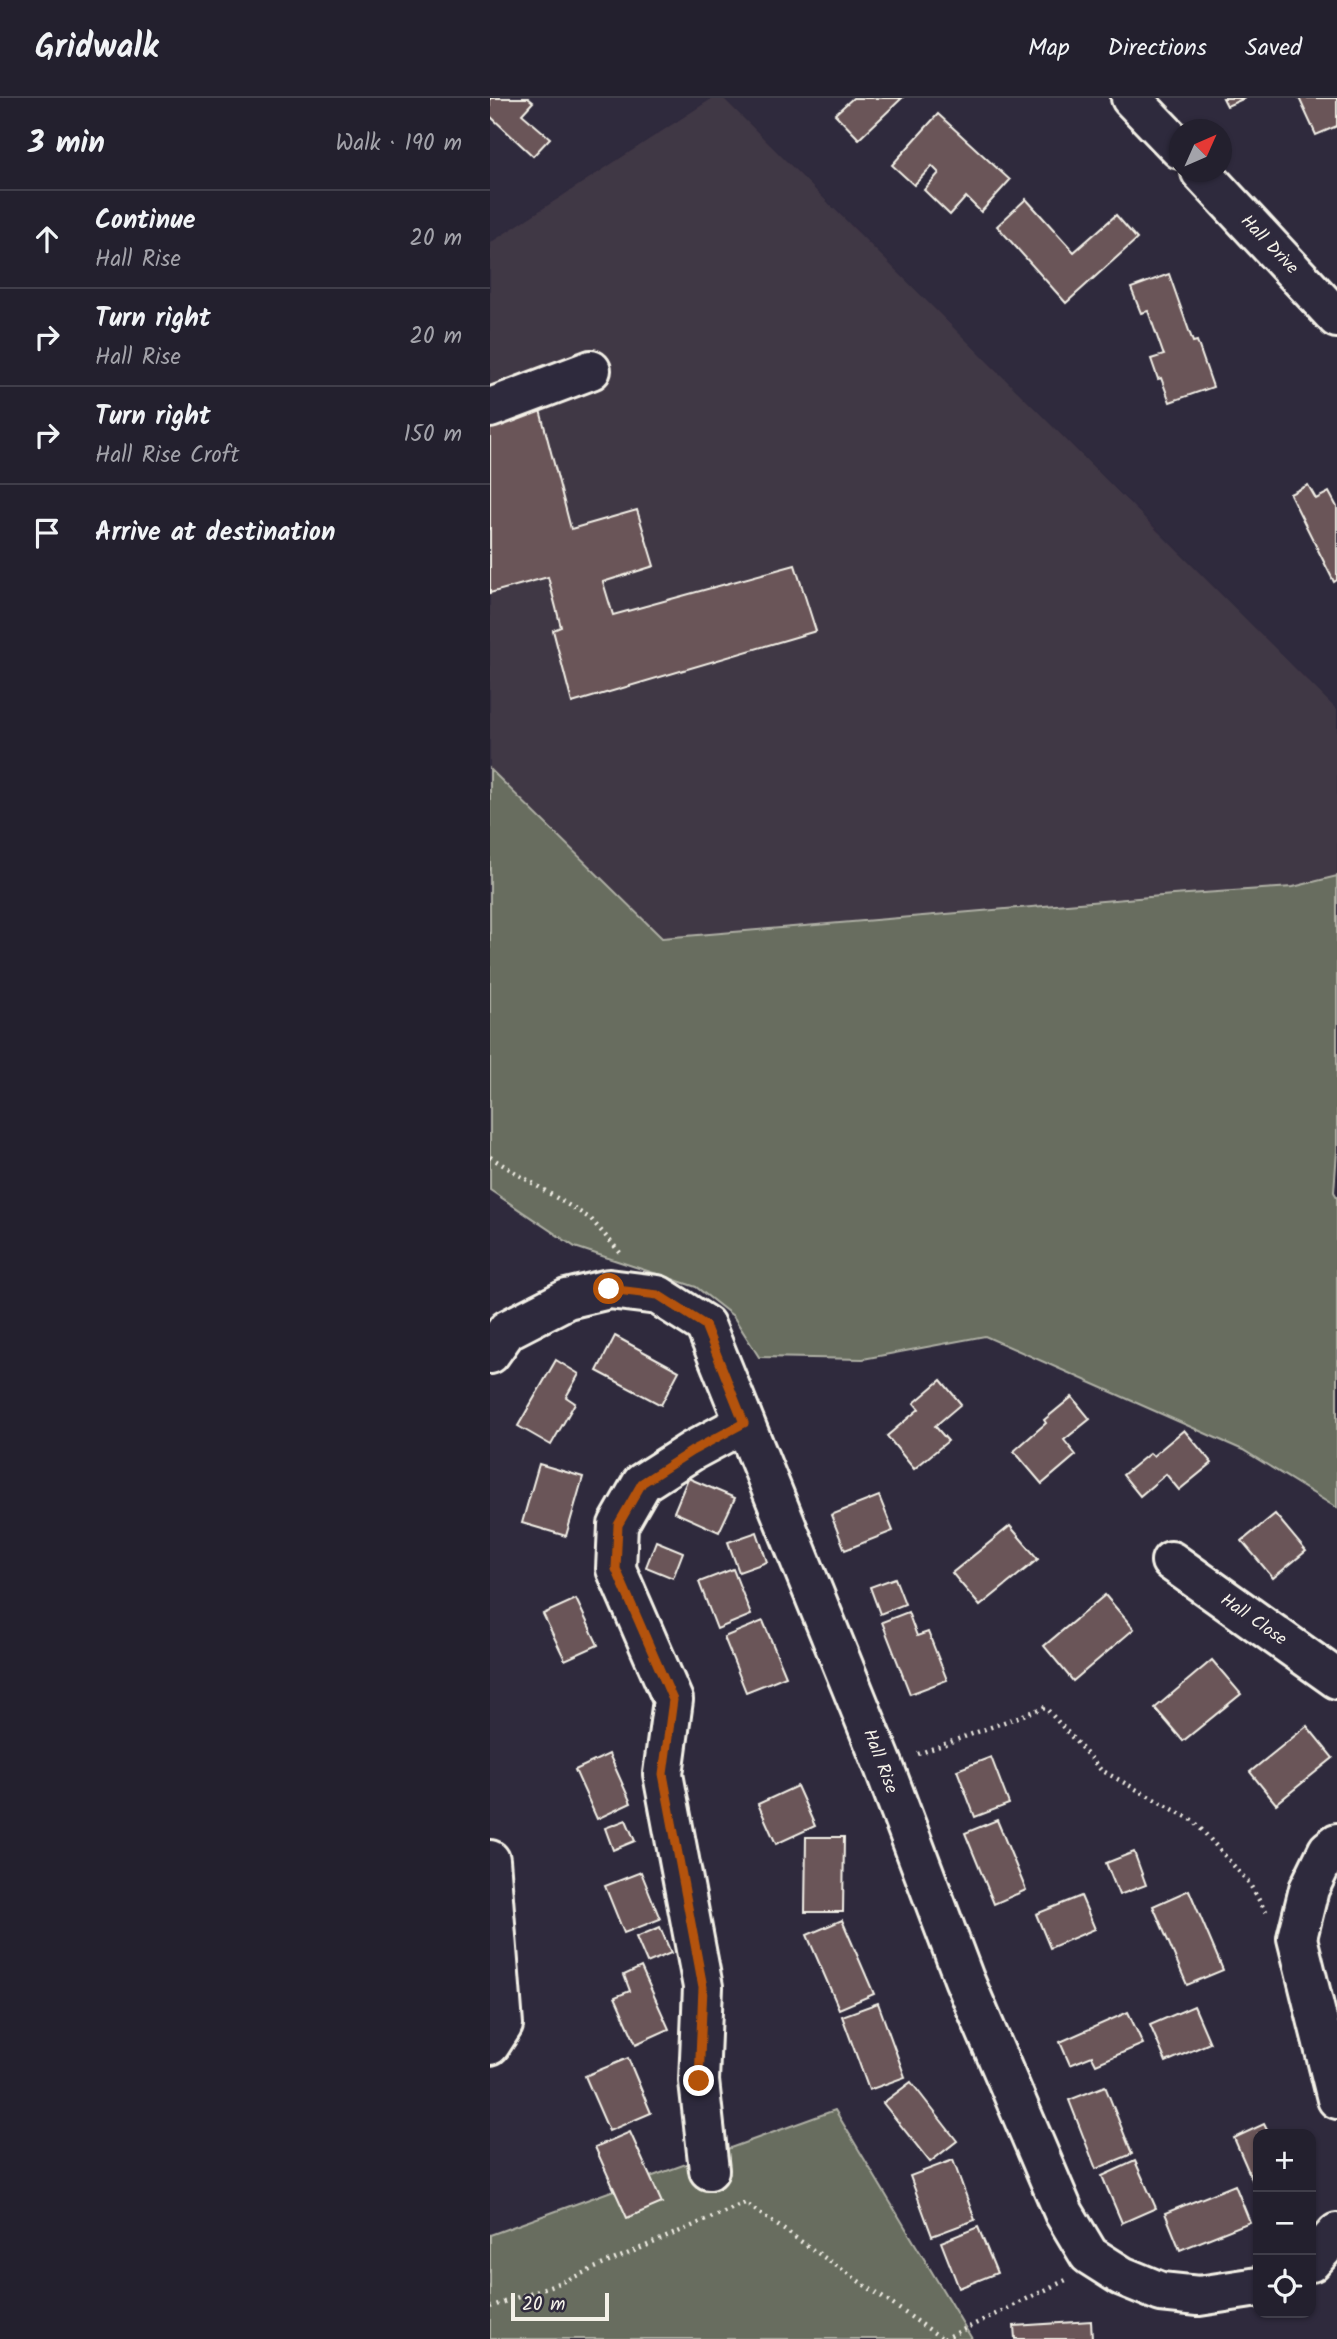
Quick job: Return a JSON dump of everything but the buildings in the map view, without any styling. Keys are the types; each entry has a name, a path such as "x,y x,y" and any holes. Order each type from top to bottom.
{"street":[{"path":"1131,98 1169,138"},
{"name":"Hall Drive","path":"1210,182 1337,317"},
{"path":"490,408 592,370"},
{"name":"Hall Rise","path":"490,1354 507,1330 567,1299 609,1289 658,1295 705,1325 884,1767 964,1979 1064,2213 1089,2255 1122,2276 1161,2292 1199,2296 1253,2288"},
{"path":"709,2170 699,2081 703,1987 663,1774 673,1700 616,1569 616,1558 618,1525 642,1483 692,1451 744,1423"},
{"name":"Hall Close","path":"1171,1561 1337,1679"},
{"path":"1337,1843 1328,1850 1309,1889 1297,1938 1337,2099"},
{"path":"490,1860 503,2025 490,2045"},
{"path":"1316,2256 1337,2233"}],"path":[{"path":"490,1157 591,1219 658,1295"},
{"path":"884,1767 1045,1707 1101,1770 1194,1821 1249,1883 1268,1917"},
{"path":"490,2306 567,2280 745,2203 943,2339 1101,2263"}],"shaded area":[{"path":"713,98 723,98 1337,710 1337,876 1293,887 662,938 490,769 490,243"}],"green space":[{"path":"490,769 662,938 1293,887 1337,876 1337,1151 1334,1192 1337,1197 1337,1508 1243,1450 985,1336 863,1359 759,1357 733,1316 696,1287 575,1247 490,1190"},
{"path":"835,2110 972,2339 490,2339 490,2235"}],"route":[{"path":"609,1289 658,1295 705,1325 744,1423 692,1451 642,1483 618,1525 616,1569 673,1700 663,1774 703,1987 699,2081"}]}
